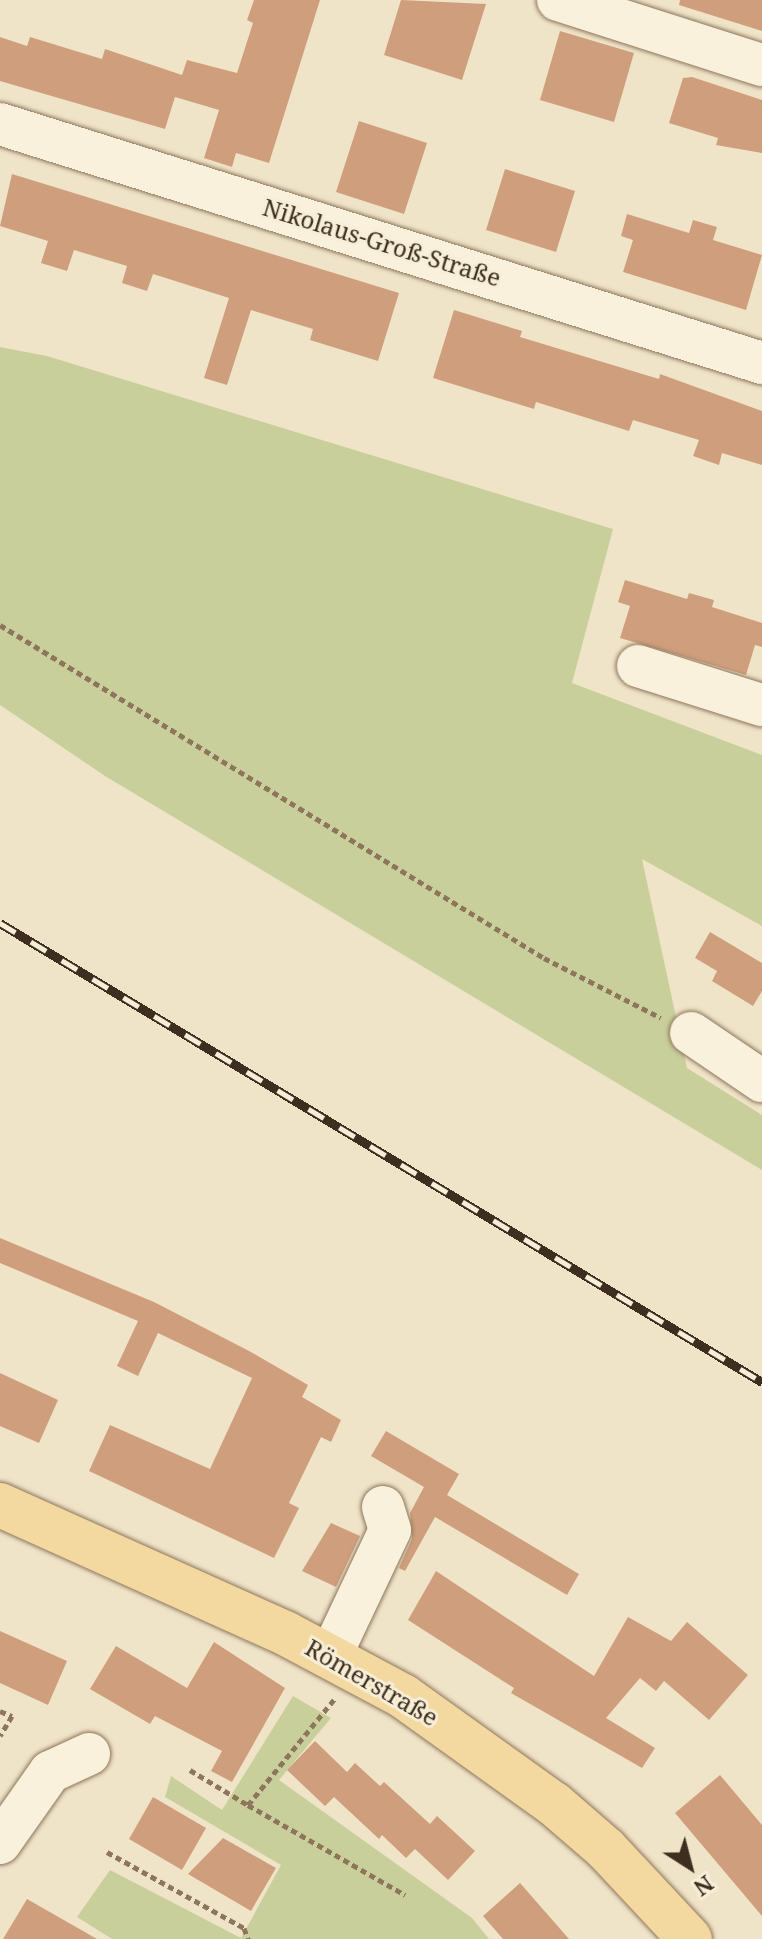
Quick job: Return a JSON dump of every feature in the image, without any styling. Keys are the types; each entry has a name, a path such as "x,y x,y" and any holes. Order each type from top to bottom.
{"main road":[{"name":"Römerstraße","path":"0,1505 343,1664 479,1745 606,1849 690,1939"}],"street":[{"path":"558,0 762,65"},
{"name":"Nikolaus-Groß-Straße","path":"0,124 762,363"},
{"path":"638,666 762,705"},
{"path":"691,1033 762,1081"},
{"path":"343,1664 390,1530 383,1507"},
{"path":"0,1843 50,1772 89,1754"}],"path":[{"path":"0,625 544,958 691,1033"},
{"path":"248,1805 343,1664"},
{"path":"0,1711 12,1716 0,1736"},
{"path":"190,1770 405,1895"},
{"path":"107,1852 244,1928 248,1939"}],"green space":[{"path":"0,347 47,356 613,529 572,683 762,755 762,926 642,859 687,1068 762,1115 762,1170 105,776 0,705"},
{"path":"293,1696 331,1718 279,1780 472,1918 489,1939 112,1939 77,1917 110,1870 241,1938 281,1865 165,1797 171,1776 222,1810"}],"building":[{"path":"254,0 320,0 269,163 236,153 232,167 204,158 219,110 175,97 165,129 0,81 0,37 27,46 30,37 102,59 105,49 182,75 187,60 237,73 253,23 247,20"},
{"path":"401,0 486,4 462,80 384,55"},
{"path":"680,0 762,0 762,31 679,5"},
{"path":"560,31 634,53 614,122 540,100"},
{"path":"692,77 762,100 762,153 716,145 718,138 669,123 683,78"},
{"path":"359,121 427,143 404,214 336,192"},
{"path":"505,169 575,191 556,252 486,230"},
{"path":"12,174 399,293 378,361 310,340 313,329 251,310 227,385 204,378 229,298 153,274 147,291 122,283 127,266 74,250 67,271 41,263 48,241 0,226"},
{"path":"627,214 689,233 693,220 717,227 713,240 762,255 746,310 623,272 633,240 621,236"},
{"path":"454,310 522,331 520,337 659,379 660,374 762,411 762,465 722,453 719,465 693,456 699,440 633,420 629,431 536,402 534,409 433,378"},
{"path":"625,580 687,599 689,593 714,600 712,607 762,623 762,647 755,645 746,675 620,638 630,606 618,602"},
{"path":"710,932 762,963 762,991 753,1006 712,981 717,971 695,958"},
{"path":"0,1238 154,1302 251,1352 308,1385 302,1397 341,1420 331,1442 321,1437 289,1503 299,1508 274,1558 89,1471 110,1425 210,1469 252,1378 158,1333 138,1376 117,1366 138,1321 0,1263"},
{"path":"0,1373 58,1400 39,1443 0,1426"},
{"path":"386,1431 459,1474 447,1495 579,1574 567,1595 435,1517 405,1571 399,1568 412,1539 410,1513 424,1487 371,1456"},
{"path":"331,1523 360,1536 336,1587 302,1571"},
{"path":"436,1571 594,1676 628,1617 671,1641 687,1622 748,1675 709,1720 664,1681 656,1691 640,1678 606,1718 655,1748 642,1768 511,1693 514,1688 408,1620"},
{"path":"0,1631 67,1661 48,1705 0,1683"},
{"path":"214,1642 285,1688 232,1782 211,1771 222,1751 155,1716 150,1724 90,1689 116,1646 187,1688"},
{"path":"315,1741 347,1772 355,1763 380,1786 384,1782 430,1824 437,1816 475,1851 448,1880 415,1849 406,1858 382,1835 379,1839 334,1797 325,1806 287,1770"},
{"path":"720,1775 762,1825 762,1916 675,1813"},
{"path":"153,1797 206,1828 182,1870 129,1839"},
{"path":"223,1838 276,1868 251,1911 188,1874"},
{"path":"520,1883 569,1939 503,1939 483,1916"},
{"path":"27,1899 97,1939 3,1939"}],"railway":[{"path":"0,923 762,1382"}]}
